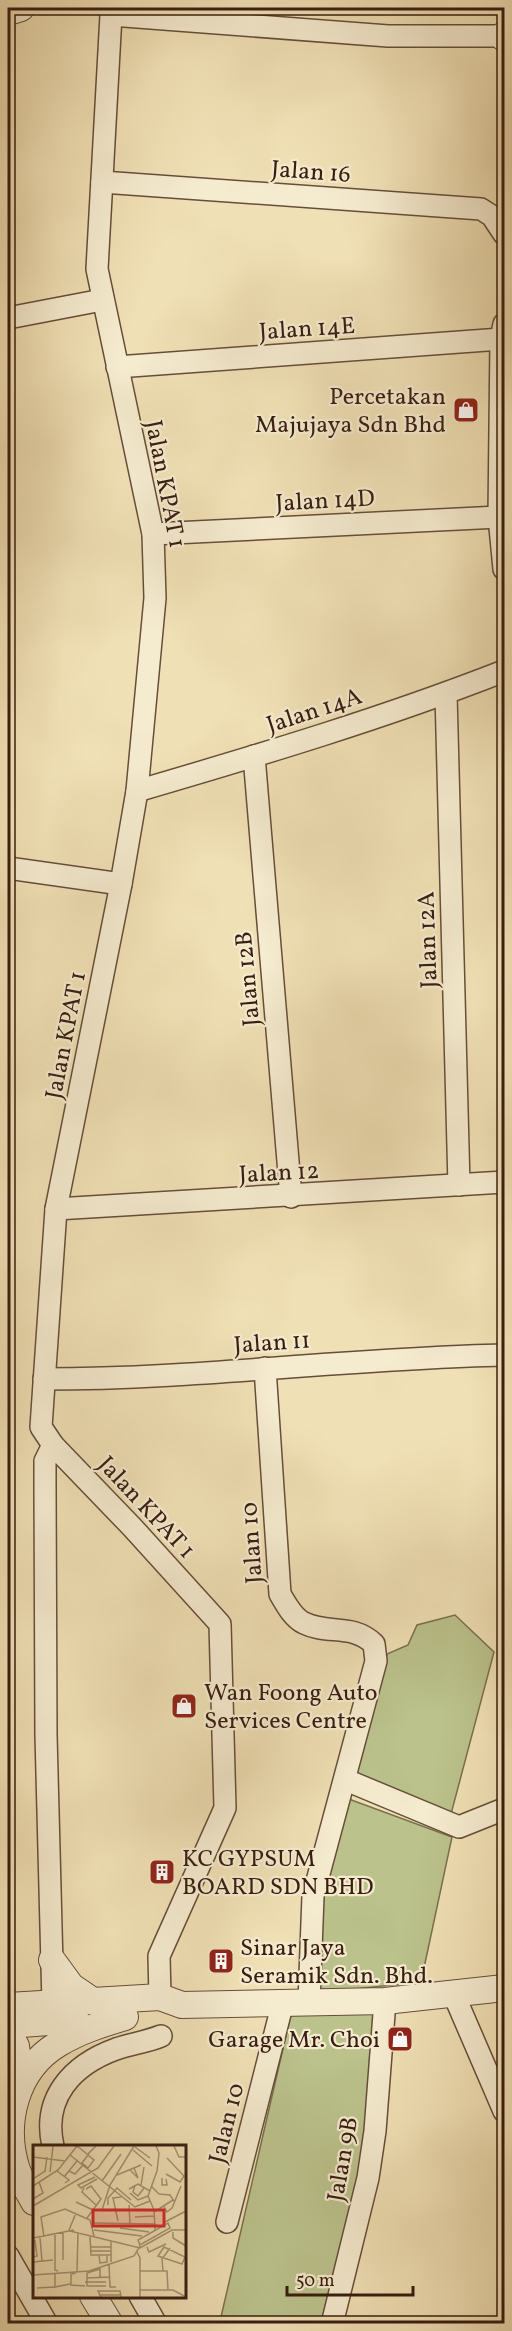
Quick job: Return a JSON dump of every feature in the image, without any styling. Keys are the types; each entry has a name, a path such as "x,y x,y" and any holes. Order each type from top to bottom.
{"street":[{"path":"8,12 21,8"},
{"path":"110,11 388,36 504,36"},
{"name":"Jalan KPAT 1","path":"110,11 97,269 153,534 155,598 136,790 121,884 56,1209 41,1427 53,1445 132,1527 220,1624 225,1808 159,1956 171,2001"},
{"name":"Jalan 16","path":"102,182 481,209 492,216 504,234"},
{"path":"8,318 102,300"},
{"path":"503,331 499,517 504,569"},
{"name":"Jalan 14E","path":"117,367 503,331"},
{"name":"Jalan 14D","path":"153,534 499,517"},
{"name":"Jalan 14A","path":"136,790 254,756 446,694 504,671"},
{"name":"Jalan 12A","path":"446,694 459,1185"},
{"name":"Jalan 12B","path":"254,756 291,1197"},
{"path":"8,868 121,884"},
{"name":"Jalan 12","path":"56,1209 291,1197 504,1182"},
{"name":"Jalan 11","path":"44,1378 112,1379 437,1356 504,1355"},
{"name":"Jalan 10","path":"265,1368 280,1594 294,1615 304,1623 363,1633 374,1644 376,1661 346,1780 313,1896 309,2002"},
{"path":"33,2200 18,2173 13,2158 11,2120 21,2082 54,2023 46,1735 45,1486 45,1461 53,1445"},
{"path":"346,1780 459,1827 504,1809"},
{"path":"52,1960 72,1986 93,2001"},
{"path":"11,2012 42,1983 52,1960"},
{"path":"54,2023 93,2001 385,2001 504,1988"},
{"path":"454,1995 504,2111"},
{"path":"11,2012 54,2023 167,2013 171,2001"},
{"name":"Jalan 9B","path":"332,2324 370,2166 375,2131 385,2001"},
{"name":"Jalan 10","path":"227,2222 283,2002"},
{"path":"8,2031 16,2046 21,2082"},
{"path":"53,2145 49,2120 52,2106 57,2094 69,2079 98,2057 161,2036"},
{"path":"8,2256 48,2324"},
{"path":"94,2298 110,2324"},
{"path":"141,2298 156,2324"}],"green space":[{"path":"455,1615 494,1652 451,1814 355,1774 387,1654 408,1645 417,1625"},
{"path":"346,1798 452,1837 421,1982 317,1993 318,1898"},
{"path":"373,2010 373,2053 366,2143 321,2323 216,2324 221,2317 291,2014"}],"place":[{"name":"Percetakan Majujaya Sdn Bhd","path":"466,410"},
{"name":"Wan Foong Auto Services Centre","path":"184,1706"},
{"name":"KC GYPSUM BOARD SDN BHD","path":"162,1872"},
{"name":"Sinar Jaya Seramik Sdn. Bhd.","path":"221,1961"},
{"name":"Garage Mr. Choi","path":"400,2039"}]}
